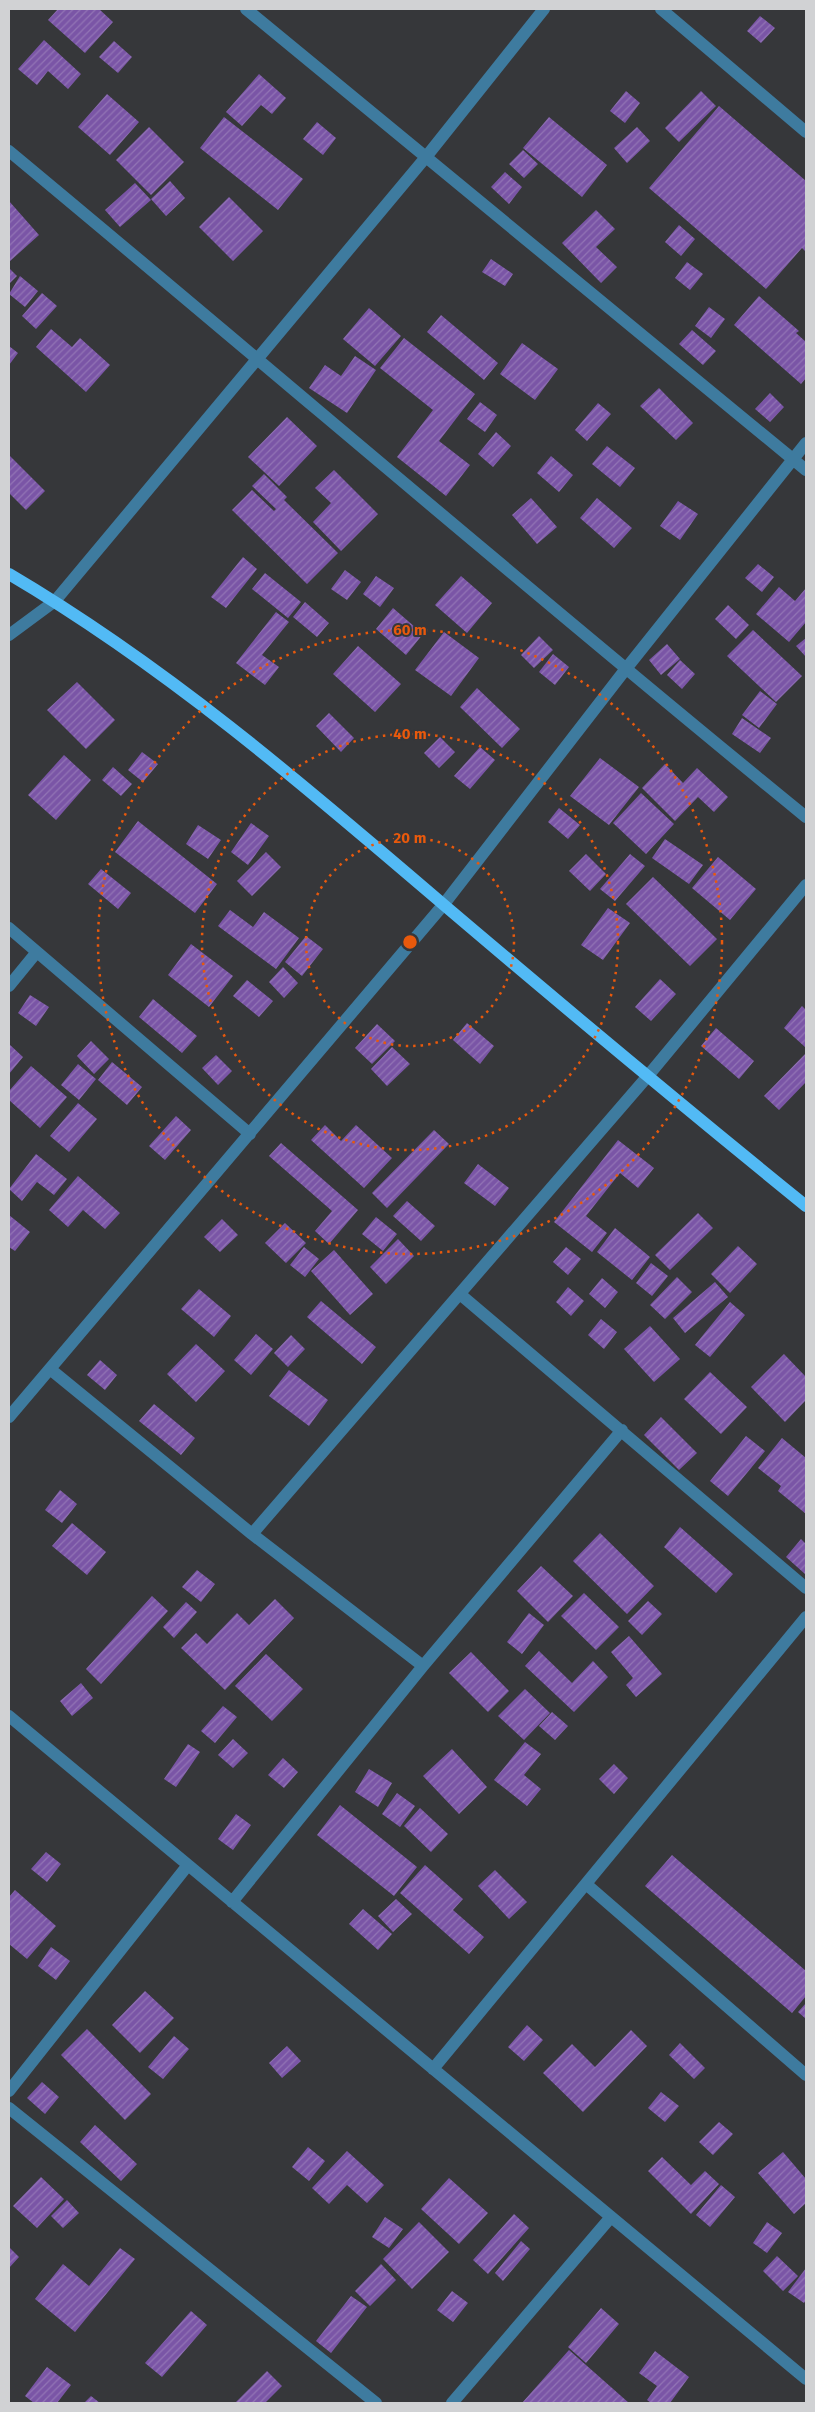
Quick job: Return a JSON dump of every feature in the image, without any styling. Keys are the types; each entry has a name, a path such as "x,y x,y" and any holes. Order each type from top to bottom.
{"main road":[{"path":"9,574 55,601 190,694 316,795 647,1077 806,1206"}],"street":[{"path":"246,9 806,470"},
{"path":"9,635 55,601 426,157 544,9"},
{"path":"661,9 806,132"},
{"path":"9,151 259,358 625,670 806,817"},
{"path":"9,1417 444,904 625,670 806,443"},
{"path":"252,1534 461,1295 647,1077 806,885"},
{"path":"9,928 250,1134"},
{"path":"9,986 36,953"},
{"path":"461,1295 806,1588"},
{"path":"50,1369 252,1534 423,1666"},
{"path":"232,1902 423,1666 622,1430"},
{"path":"433,2069 806,1617"},
{"path":"9,1716 806,2379"},
{"path":"9,2090 188,1865"},
{"path":"586,1884 806,2075"},
{"path":"9,2108 376,2403"},
{"path":"452,2403 611,2217"}],"building":[{"path":"58,9 99,9 113,22 85,53 48,20"},
{"path":"760,16 775,28 761,43 747,31"},
{"path":"44,40 81,74 68,89 48,71 37,85 18,69"},
{"path":"114,41 132,57 118,73 99,57"},
{"path":"259,74 286,98 272,114 261,105 242,126 226,112"},
{"path":"626,91 640,103 625,123 610,111"},
{"path":"701,91 716,106 679,142 665,128"},
{"path":"107,94 139,122 110,155 78,127"},
{"path":"719,106 806,181 806,252 802,248 766,289 649,188"},
{"path":"224,117 303,179 278,210 200,148"},
{"path":"549,117 607,165 582,197 523,148"},
{"path":"317,122 336,138 323,155 303,139"},
{"path":"149,127 184,162 151,195 116,160"},
{"path":"637,127 650,141 627,163 614,148"},
{"path":"523,150 538,164 524,178 509,164"},
{"path":"505,172 522,187 509,204 491,187"},
{"path":"170,181 185,198 166,216 151,199"},
{"path":"135,183 151,200 120,227 105,210"},
{"path":"229,197 263,231 233,261 199,227"},
{"path":"9,201 39,235 9,262"},
{"path":"596,210 615,229 596,247 617,267 601,283 562,243"},
{"path":"679,225 695,239 681,256 665,242"},
{"path":"491,259 513,274 505,286 482,272"},
{"path":"687,262 703,274 690,290 675,278"},
{"path":"9,268 17,276 9,284"},
{"path":"20,276 38,291 25,307 9,294"},
{"path":"42,293 57,306 36,329 22,316"},
{"path":"759,296 799,331 796,333 806,342 806,378 801,384 734,325"},
{"path":"709,307 725,319 711,338 695,326"},
{"path":"369,308 401,336 375,366 343,339"},
{"path":"441,315 498,363 484,380 427,332"},
{"path":"51,329 72,347 80,338 110,365 86,392 36,347"},
{"path":"692,330 716,351 703,365 679,344"},
{"path":"404,338 475,394 439,441 470,465 446,496 397,457 433,410 380,368"},
{"path":"522,343 558,369 535,400 500,374"},
{"path":"9,346 18,353 9,365"},
{"path":"355,356 376,370 347,413 309,388 325,365 341,376"},
{"path":"659,388 693,423 676,440 640,406"},
{"path":"770,393 784,407 770,422 755,409"},
{"path":"480,402 497,415 485,432 467,419"},
{"path":"598,403 611,414 587,441 575,430"},
{"path":"287,417 317,446 279,486 248,457"},
{"path":"496,432 511,446 493,467 478,454"},
{"path":"607,446 635,468 620,487 592,464"},
{"path":"9,455 45,491 26,510 9,493"},
{"path":"551,456 573,475 559,492 537,473"},
{"path":"334,470 378,514 341,551 313,522 331,503 315,488"},
{"path":"264,474 287,497 284,500 338,553 307,584 232,510 252,490 274,511 276,509 252,486"},
{"path":"531,498 557,527 537,544 512,515"},
{"path":"597,498 632,528 614,548 580,518"},
{"path":"678,501 698,514 680,540 660,526"},
{"path":"243,557 257,569 226,608 211,597"},
{"path":"758,564 774,577 762,592 745,578"},
{"path":"345,570 361,582 347,600 331,589"},
{"path":"265,573 301,602 288,618 252,589"},
{"path":"376,576 394,588 380,607 363,594"},
{"path":"461,576 492,603 467,633 435,605"},
{"path":"779,587 795,601 806,588 806,622 789,642 756,614"},
{"path":"305,602 329,623 317,637 293,617"},
{"path":"728,605 749,625 736,639 715,619"},
{"path":"393,608 423,634 406,655 376,629"},
{"path":"276,612 289,622 262,655 279,667 265,685 236,663"},
{"path":"753,630 802,676 776,702 727,656"},
{"path":"444,632 479,658 451,696 415,670"},
{"path":"539,636 553,650 534,668 521,655"},
{"path":"806,638 806,657 796,646"},
{"path":"667,644 680,659 661,675 649,660"},
{"path":"358,646 401,684 375,712 333,674"},
{"path":"553,654 569,667 555,685 539,672"},
{"path":"680,660 695,674 682,689 667,675"},
{"path":"77,682 115,720 86,749 47,710"},
{"path":"477,688 520,729 502,748 460,707"},
{"path":"760,691 777,704 759,728 742,715"},
{"path":"329,713 354,738 341,752 316,726"},
{"path":"742,718 771,738 760,753 732,734"},
{"path":"440,737 455,752 439,768 424,753"},
{"path":"480,747 495,760 470,789 454,776"},
{"path":"142,752 158,764 143,782 128,770"},
{"path":"64,755 91,780 56,820 28,795"},
{"path":"600,758 639,787 609,825 570,796"},
{"path":"665,764 683,783 697,768 728,797 714,812 698,797 675,821 642,788"},
{"path":"113,767 132,784 121,796 102,780"},
{"path":"641,793 674,824 646,854 613,823"},
{"path":"559,808 580,825 568,839 548,822"},
{"path":"138,821 217,884 195,913 115,852"},
{"path":"251,823 269,836 248,865 231,852"},
{"path":"198,825 221,840 208,859 186,844"},
{"path":"665,839 703,865 689,884 652,858"},
{"path":"266,852 281,867 252,896 237,881"},
{"path":"586,854 606,874 590,891 569,871"},
{"path":"630,854 645,866 615,901 600,889"},
{"path":"718,857 756,889 730,920 692,888"},
{"path":"101,869 131,893 118,909 88,884"},
{"path":"653,877 717,939 690,966 626,904"},
{"path":"608,908 630,923 603,960 581,945"},
{"path":"230,910 253,927 264,912 299,938 276,969 218,926"},
{"path":"306,936 323,949 302,976 285,962"},
{"path":"191,944 233,976 209,1007 168,975"},
{"path":"283,967 298,983 284,998 269,982"},
{"path":"660,979 676,994 651,1021 635,1007"},
{"path":"247,980 273,1001 259,1017 233,996"},
{"path":"30,995 49,1007 36,1026 18,1013"},
{"path":"153,999 197,1036 182,1053 139,1017"},
{"path":"802,1006 806,1010 805,1047 784,1028"},
{"path":"467,1023 494,1046 480,1064 453,1040"},
{"path":"377,1024 395,1041 372,1064 355,1048"},
{"path":"716,1028 754,1061 739,1079 701,1046"},
{"path":"91,1041 109,1059 94,1074 77,1056"},
{"path":"9,1044 23,1057 9,1074"},
{"path":"392,1047 410,1064 387,1086 371,1069"},
{"path":"806,1053 806,1082 779,1110 764,1096"},
{"path":"216,1055 232,1071 218,1085 202,1068"},
{"path":"112,1062 142,1087 127,1105 98,1080"},
{"path":"78,1064 96,1079 79,1100 61,1085"},
{"path":"31,1066 67,1097 40,1128 9,1100 9,1091"},
{"path":"78,1103 97,1119 69,1152 50,1136"},
{"path":"176,1116 191,1130 165,1160 149,1146"},
{"path":"325,1125 341,1141 356,1125 392,1158 364,1188 311,1140"},
{"path":"434,1130 449,1144 387,1208 372,1193"},
{"path":"618,1140 654,1168 638,1188 620,1173 586,1216 607,1233 592,1252 554,1222"},
{"path":"281,1143 358,1210 329,1244 315,1231 332,1211 269,1156"},
{"path":"36,1154 67,1179 54,1195 37,1182 22,1201 9,1189"},
{"path":"478,1164 509,1188 495,1206 464,1183"},
{"path":"78,1176 120,1213 105,1229 83,1210 68,1227 49,1210"},
{"path":"407,1201 435,1226 421,1241 393,1216"},
{"path":"698,1213 713,1228 670,1270 655,1255"},
{"path":"9,1215 30,1232 15,1251 9,1247"},
{"path":"376,1217 397,1234 383,1251 362,1234"},
{"path":"222,1219 238,1235 220,1252 204,1237"},
{"path":"285,1223 306,1243 286,1263 265,1243"},
{"path":"615,1228 650,1257 632,1280 597,1252"},
{"path":"398,1239 414,1256 386,1284 370,1267"},
{"path":"738,1246 757,1264 730,1293 711,1274"},
{"path":"304,1247 319,1259 305,1277 290,1265"},
{"path":"566,1247 581,1259 568,1275 553,1262"},
{"path":"334,1250 373,1294 350,1315 311,1271"},
{"path":"651,1263 668,1276 652,1296 636,1283"},
{"path":"677,1277 692,1292 665,1319 650,1305"},
{"path":"602,1278 618,1292 605,1308 589,1294"},
{"path":"715,1282 728,1297 685,1333 673,1318"},
{"path":"568,1287 584,1301 571,1316 556,1302"},
{"path":"199,1289 231,1316 214,1337 181,1309"},
{"path":"321,1301 376,1347 362,1364 307,1317"},
{"path":"730,1302 745,1315 710,1357 695,1345"},
{"path":"601,1319 617,1332 604,1349 588,1335"},
{"path":"650,1326 680,1359 654,1382 624,1349"},
{"path":"256,1334 273,1349 251,1375 234,1360"},
{"path":"291,1335 305,1349 288,1367 274,1353"},
{"path":"196,1344 225,1371 196,1402 167,1374"},
{"path":"784,1354 806,1377 806,1400 785,1422 751,1387"},
{"path":"100,1360 117,1375 105,1390 87,1375"},
{"path":"289,1370 328,1400 309,1426 269,1396"},
{"path":"710,1372 747,1407 721,1434 684,1399"},
{"path":"154,1404 195,1438 181,1455 139,1421"},
{"path":"661,1417 697,1453 679,1470 644,1435"},
{"path":"746,1436 765,1451 728,1496 710,1481"},
{"path":"782,1438 806,1458 806,1514 778,1491 781,1486 758,1468"},
{"path":"60,1490 77,1504 62,1523 45,1510"},
{"path":"72,1523 106,1552 87,1575 52,1546"},
{"path":"680,1527 733,1574 716,1593 664,1547"},
{"path":"600,1533 654,1586 627,1614 573,1561"},
{"path":"801,1539 806,1544 805,1574 786,1557"},
{"path":"541,1566 573,1596 548,1622 517,1591"},
{"path":"197,1570 215,1584 201,1602 182,1587"},
{"path":"584,1593 619,1627 596,1650 561,1616"},
{"path":"152,1596 168,1611 101,1684 86,1669"},
{"path":"275,1599 294,1618 225,1690 181,1648 196,1633 207,1644 237,1613 249,1625"},
{"path":"648,1601 662,1614 642,1635 628,1621"},
{"path":"186,1602 197,1612 174,1638 163,1627"},
{"path":"529,1613 544,1625 522,1654 507,1642"},
{"path":"629,1636 662,1674 636,1697 626,1685 633,1678 611,1652"},
{"path":"539,1651 572,1683 593,1661 608,1677 574,1712 525,1666"},
{"path":"471,1652 509,1691 488,1712 449,1673"},
{"path":"266,1654 303,1689 272,1721 235,1686"},
{"path":"81,1683 93,1698 72,1716 60,1701"},
{"path":"525,1689 550,1713 524,1740 498,1716"},
{"path":"223,1706 237,1717 215,1743 201,1731"},
{"path":"552,1712 568,1726 555,1740 539,1726"},
{"path":"233,1739 248,1753 233,1768 218,1755"},
{"path":"525,1742 541,1754 524,1775 541,1789 527,1806 494,1780"},
{"path":"188,1744 200,1752 176,1787 164,1779"},
{"path":"452,1749 487,1787 459,1814 423,1776"},
{"path":"283,1758 298,1772 284,1788 268,1775"},
{"path":"614,1764 628,1778 614,1794 599,1779"},
{"path":"369,1769 392,1783 378,1807 355,1792"},
{"path":"397,1793 415,1806 400,1827 382,1814"},
{"path":"340,1805 417,1867 394,1896 317,1835"},
{"path":"420,1808 448,1834 431,1852 404,1826"},
{"path":"236,1814 251,1825 233,1850 218,1839"},
{"path":"46,1852 61,1864 47,1882 31,1869"},
{"path":"672,1855 806,1971 806,1996 792,2013 645,1886"},
{"path":"425,1865 463,1899 453,1910 484,1937 469,1954 400,1893"},
{"path":"495,1870 527,1902 509,1919 478,1886"},
{"path":"15,1890 56,1926 27,1959 9,1944 9,1897"},
{"path":"396,1899 412,1914 393,1932 378,1916"},
{"path":"363,1909 392,1934 378,1950 349,1924"},
{"path":"51,1947 70,1961 56,1980 38,1966"},
{"path":"145,1991 174,2018 140,2053 112,2025"},
{"path":"806,2003 806,2019 798,2012"},
{"path":"527,2025 543,2040 524,2061 508,2047"},
{"path":"87,2029 151,2094 125,2120 61,2055"},
{"path":"631,2030 647,2046 583,2112 543,2073 572,2044 595,2067"},
{"path":"174,2036 189,2049 163,2079 148,2067"},
{"path":"680,2043 705,2068 694,2079 669,2055"},
{"path":"287,2046 301,2061 282,2078 269,2063"},
{"path":"42,2082 59,2097 45,2114 27,2098"},
{"path":"661,2092 679,2106 665,2122 648,2108"},
{"path":"719,2122 733,2134 713,2155 699,2142"},
{"path":"95,2125 137,2164 121,2181 80,2142"},
{"path":"308,2147 325,2161 309,2181 292,2167"},
{"path":"347,2151 384,2185 367,2203 347,2185 329,2204 312,2188"},
{"path":"783,2152 806,2179 806,2203 794,2214 758,2173"},
{"path":"662,2157 691,2185 705,2171 719,2184 691,2214 648,2171"},
{"path":"41,2177 64,2199 37,2228 13,2206"},
{"path":"449,2178 488,2213 459,2244 421,2209"},
{"path":"721,2185 735,2197 710,2227 696,2215"},
{"path":"67,2200 79,2213 63,2228 51,2216"},
{"path":"514,2214 529,2228 488,2274 473,2260"},
{"path":"385,2217 403,2229 389,2248 372,2237"},
{"path":"419,2222 449,2252 412,2289 383,2259"},
{"path":"767,2222 782,2233 767,2253 753,2243"},
{"path":"521,2241 530,2249 503,2281 495,2273"},
{"path":"9,2247 19,2257 9,2268"},
{"path":"120,2248 135,2259 75,2332 35,2299 63,2264 89,2286"},
{"path":"777,2256 798,2276 783,2291 763,2271"},
{"path":"381,2264 396,2280 370,2306 355,2291"},
{"path":"806,2268 806,2300 804,2303 788,2292"},
{"path":"452,2291 468,2303 453,2322 437,2310"},
{"path":"351,2296 367,2307 331,2353 316,2341"},
{"path":"601,2308 619,2324 586,2363 568,2347"},
{"path":"191,2311 207,2325 162,2377 145,2363"},
{"path":"569,2350 629,2403 522,2403"},
{"path":"655,2351 689,2377 670,2403 651,2403 647,2400 657,2386 639,2373"},
{"path":"47,2367 71,2385 57,2403 34,2403 25,2396"},
{"path":"267,2371 282,2386 265,2403 235,2403"},
{"path":"91,2396 100,2403 84,2403"}]}
